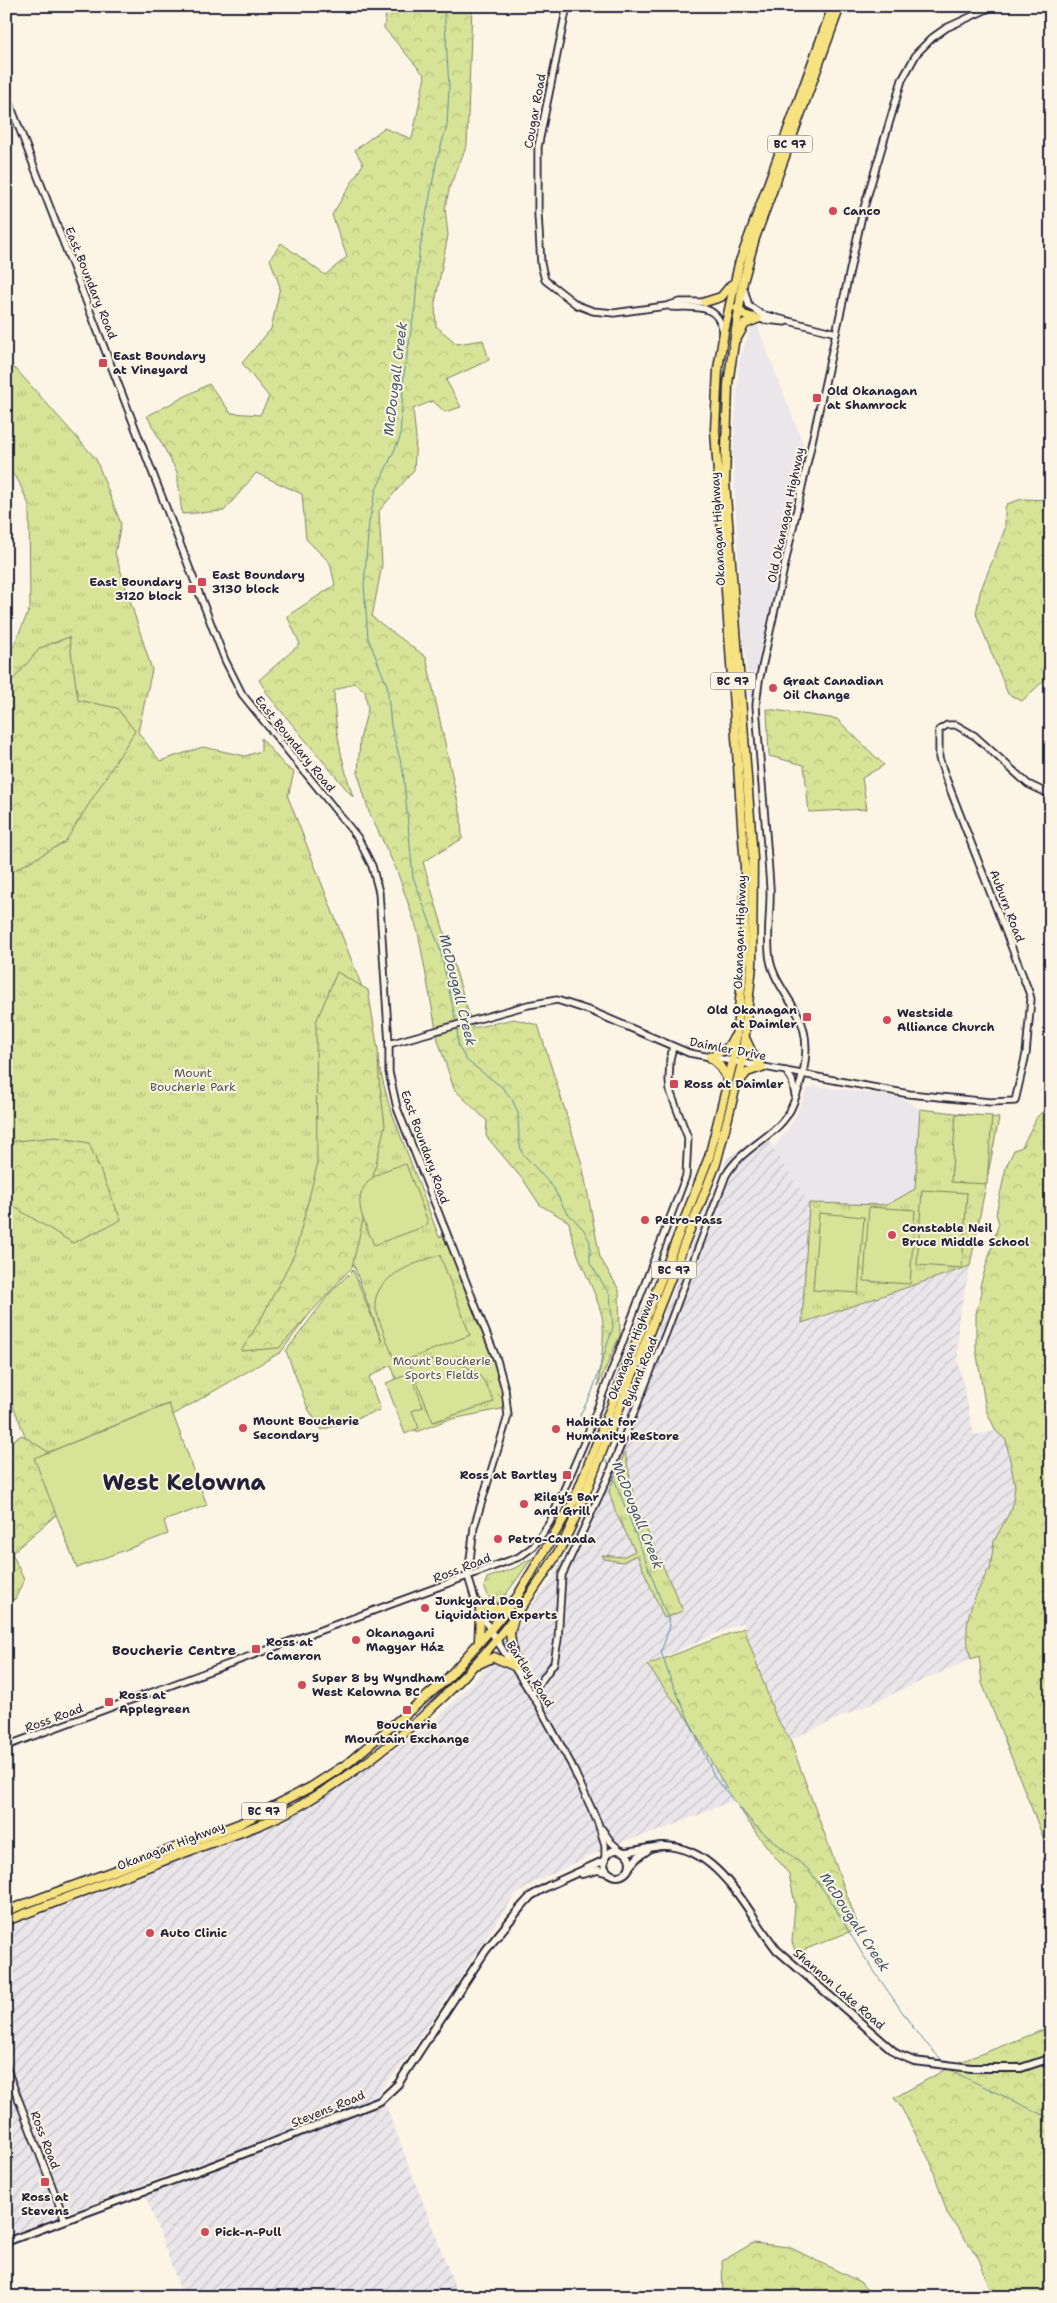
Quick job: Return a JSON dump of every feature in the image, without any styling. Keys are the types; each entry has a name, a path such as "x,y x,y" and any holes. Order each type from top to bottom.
{"highway":[{"name":"Okanagan Highway","path":"6,1910 239,1824 311,1787 348,1763 446,1680 490,1630 510,1606 548,1548 574,1501 709,1157 733,1061 738,1029 744,960 745,868 714,430 718,378 728,307 739,264 769,176 833,6"},
{"name":"Okanagan Highway","path":"6,1921 251,1828 300,1805 360,1767 412,1728 496,1640 557,1554 580,1507 716,1164 742,1063 752,965 753,858 726,482 727,394 743,282 756,238 840,6"},
{"path":"705,302 726,293 739,264"},
{"path":"739,264 740,282 735,301 738,310 744,315 757,318"},
{"path":"705,302 728,307 732,316 729,333 732,349"},
{"path":"732,349 745,324 757,318"},
{"path":"728,1079 719,1065 710,1057 727,1048 738,1029"},
{"path":"736,1086 747,1072 762,1066 753,1055 745,1038"},
{"path":"476,1603 489,1609 497,1610 510,1606"},
{"path":"479,1642 480,1612"},
{"path":"514,1615 510,1633 514,1666"},
{"path":"467,1672 488,1658 494,1657 514,1666"}],"main road":[{"name":"Shannon Lake Road","path":"622,1851 662,1846 684,1850 704,1859 742,1897 762,1932 777,1950 897,2054 914,2061 971,2068 1020,2068 1051,2058"},
{"path":"630,1867 629,1858 622,1851 611,1851 605,1859 605,1866 609,1873 621,1875 630,1867 638,1857 652,1848"},
{"name":"Stevens Road","path":"6,2242 380,2101 398,2084 486,1950 520,1907 540,1891 605,1859"},
{"name":"Stevens Road","path":"568,1878 598,1870 609,1873"}],"street":[{"name":"Cougar Road","path":"567,6 538,147 538,214 541,264 545,280 577,305 593,311 614,313 666,306"},
{"name":"Old Okanagan Highway","path":"802,1074 806,1036 804,1026 778,982 771,967 768,951 770,889 756,705 760,681 863,211 902,80 917,53 932,38 946,28 994,6"},
{"name":"East Boundary Road","path":"6,94 225,660 242,694 358,838 372,866 379,892 389,1044 389,1072 397,1108 497,1360 505,1389 508,1416"},
{"path":"743,282 744,295 749,306 754,310 793,323"},
{"path":"666,306 680,302 705,302"},
{"path":"666,306 703,307 708,309 717,316 724,332"},
{"path":"757,318 793,323 836,333"},
{"name":"Auburn Road","path":"1015,1102 1026,1054 1030,1000 1015,954 944,776 939,758 938,730 946,724 956,725 975,736 1028,784 1051,795"},
{"name":"Daimler Drive","path":"389,1044 528,1005 557,1000 591,1011 689,1053 909,1094 990,1102 1015,1102"},
{"name":"Ross Road","path":"6,1746 519,1557 538,1541 550,1522 586,1438 686,1176 688,1138 670,1091 670,1059 673,1047"},
{"path":"786,1071 792,1080 796,1097"},
{"name":"Byland Road","path":"532,1694 542,1684 554,1663 558,1639 562,1575 611,1469 666,1333 726,1175 738,1158 780,1125 790,1112 802,1074"},
{"name":"Bartley Road","path":"508,1416 474,1526 468,1576 480,1612 532,1694 571,1764 598,1823 605,1845 605,1859"},
{"name":"Bartley Road","path":"598,1823 611,1842 622,1851"},
{"name":"Ross Road","path":"6,2066 65,2220"}],"shaded area":[{"path":"757,325 805,449 760,651 751,702 741,616 733,454 739,362 751,327"},
{"name":"Constable Neil Bruce Middle School","path":"815,1086 900,1097 920,1109 999,1118 970,1266 809,1203 774,1148 793,1121 807,1090"},
{"path":"763,1132 809,1203 803,1323 970,1266 958,1321 958,1360 974,1435 996,1431 1020,1451 1036,1493 966,1639 971,1659 790,1740 775,1715 743,1622 647,1664 688,1720 734,1800 662,1830 615,1844 535,1882 514,1896 401,2066 380,2090 459,2297 183,2297 146,2196 204,2175 200,2163 6,2236 6,1928 258,1831 298,1811 340,1787 431,1724 481,1673 550,1582 571,1544 606,1469 658,1329 727,1159"}],"green space":[{"path":"387,6 472,6 467,145 450,186 445,208 448,235 435,303 436,326 457,344 483,340 489,360 446,380 461,407 445,412 433,401 413,409 416,438 414,470 379,511 382,565 372,617 426,657 461,816 462,839 423,862 473,1028 514,1019 538,1025 582,1164 600,1257 619,1290 620,1335 598,1386 603,1341 602,1316 579,1258 569,1222 540,1205 524,1181 486,1136 487,1121 454,1089 438,1040 418,932 397,871 369,812 358,774 360,739 368,709 365,691 354,683 334,691 339,745 353,797 271,699 259,680 300,644 287,616 335,585 330,563 306,539 302,494 256,473 224,511 182,514 177,472 147,416 209,384 231,413 260,415 269,397 242,363 271,329 280,287 270,259 281,243 325,275 347,257 332,215 363,164 355,150 384,128 412,139 425,76 384,28"},
{"name":"Mount Boucherie Park","path":"6,367 16,369 96,459 121,524 115,553 152,670 138,732 160,761 203,747 245,756 261,751 261,738 285,766 294,772 288,797 369,1005 379,1066 389,1105 439,1237 450,1233 498,1359 506,1408 447,1420 416,1432 391,1365 369,1377 380,1410 322,1430 308,1409 286,1351 330,1293 353,1270 382,1342 351,1258 281,1352 173,1415 168,1404 34,1458 6,1388 6,663 30,608 29,505 18,480 6,468"},
{"path":"1022,499 1051,500 1051,674 1022,701 1008,694 976,614 980,592 1005,529 1005,508 1007,504"},
{"path":"69,637 78,700 117,708 135,731 65,842 6,875 6,688 40,648"},
{"path":"767,709 837,719 884,765 862,778 867,809 809,812 804,765 769,756"},
{"path":"337,972 368,990 378,1050 379,1079 385,1125 352,1267 279,1348 241,1351 262,1317 295,1253 317,1166 316,1022"},
{"path":"1051,1103 1051,1857 982,1683 979,1656 971,1659 968,1646 967,1623 976,1594 990,1569 994,1541 1012,1508 1015,1486 1006,1440 996,1431 986,1410 976,1349 976,1313 982,1292 980,1286 999,1223 996,1214 1006,1167 1014,1150 1022,1147 1037,1117"},
{"name":"Constable Neil Bruce Middle School","path":"920,1109 999,1118 970,1266 802,1323 809,1203 887,1205 915,1189"},
{"path":"956,1114 992,1116 987,1184 951,1182"},
{"path":"56,1137 89,1143 121,1220 73,1243 6,1202 6,1142"},
{"path":"406,1164 428,1222 426,1226 374,1245 361,1212 360,1201 362,1192 366,1185 379,1174"},
{"path":"922,1190 967,1193 962,1268 917,1265"},
{"path":"869,1207 915,1210 910,1284 864,1281"},
{"path":"819,1213 864,1217 858,1293 813,1290"},
{"path":"440,1255 470,1335 396,1364 375,1307 378,1292 383,1284 400,1271"},
{"name":"Mount Boucherie Sports Fields","path":"438,1359 467,1367 474,1371 484,1382 494,1402 433,1422 410,1365"},
{"path":"411,1373 423,1407 412,1411 419,1428 405,1434 386,1383"},
{"path":"169,1404 207,1505 164,1521 168,1534 77,1568 34,1458"},
{"path":"22,1435 65,1463 57,1514 12,1553 24,1580 15,1599 6,1602 6,1444"},
{"name":"McDougall Creek","path":"625,1452 635,1504 683,1611 664,1618 637,1555 622,1562 604,1559 602,1555 622,1557 635,1551 615,1511 609,1491"},
{"path":"532,1558 502,1600 497,1603 491,1602 484,1586 487,1578 515,1568"},
{"path":"744,1628 775,1715 790,1740 859,1928 796,1953 792,1942 795,1904 789,1874 756,1833 726,1788 688,1720 647,1665"},
{"path":"1051,2027 1051,2297 993,2297 979,2259 947,2213 931,2163 901,2107 894,2098 955,2064"},
{"path":"753,2243 789,2247 860,2282 873,2297 723,2297 722,2261"}],"waterway":[{"name":"McDougall Creek","path":"444,6 449,87 447,126 437,159 419,253 415,307 404,374 400,438 376,490 369,522 364,585 368,638 387,685 391,726 403,770 413,877 440,949 456,1022"},
{"name":"McDougall Creek","path":"457,1026 458,1045 466,1060 502,1087 512,1099 518,1113 519,1141 522,1153 553,1187 565,1210 584,1230 590,1242 590,1263 610,1295 613,1327 592,1392 580,1415 587,1432"},
{"name":"McDougall Creek","path":"589,1435 594,1442"},
{"name":"McDougall Creek","path":"603,1456 610,1467"},
{"name":"McDougall Creek","path":"612,1473 670,1626 661,1652 670,1678 715,1778 756,1827 808,1869 829,1898 863,1955 919,2036 943,2061"},
{"name":"McDougall Creek","path":"949,2068 1051,2119"}],"place":[{"name":"Canco","path":"833,211"},
{"name":"East Boundary at Vineyard","path":"103,363"},
{"name":"Old Okanagan at Shamrock","path":"817,398"},
{"name":"East Boundary 3130 block","path":"202,582"},
{"name":"East Boundary 3120 block","path":"192,589"},
{"name":"Great Canadian Oil Change","path":"773,688"},
{"name":"Old Okanagan at Daimler","path":"807,1017"},
{"name":"Westside Alliance Church","path":"887,1020"},
{"name":"Ross at Daimler","path":"674,1084"},
{"name":"Petro-Pass","path":"645,1220"},
{"name":"Constable Neil Bruce Middle School","path":"892,1235"},
{"name":"Mount Boucherie Secondary","path":"243,1428"},
{"name":"Habitat for Humanity ReStore","path":"556,1429"},
{"name":"Ross at Bartley","path":"567,1475"},
{"name":"Riley’s Bar and Grill","path":"524,1504"},
{"name":"Petro-Canada","path":"498,1539"},
{"name":"Junkyard Dog Liquidation Experts","path":"425,1608"},
{"name":"Okanagani Magyar Ház","path":"356,1640"},
{"name":"Ross at Cameron","path":"256,1649"},
{"name":"Super 8 by Wyndham West Kelowna BC","path":"302,1685"},
{"name":"Ross at Applegreen","path":"109,1702"},
{"name":"Boucherie Mountain Exchange","path":"407,1710"},
{"name":"Auto Clinic","path":"150,1933"},
{"name":"Ross at Stevens","path":"45,2182"},
{"name":"Pick-n-Pull","path":"205,2232"}],"district":[{"name":"West Kelowna","path":"184,1482"},
{"name":"Boucherie Centre","path":"174,1650"}]}
